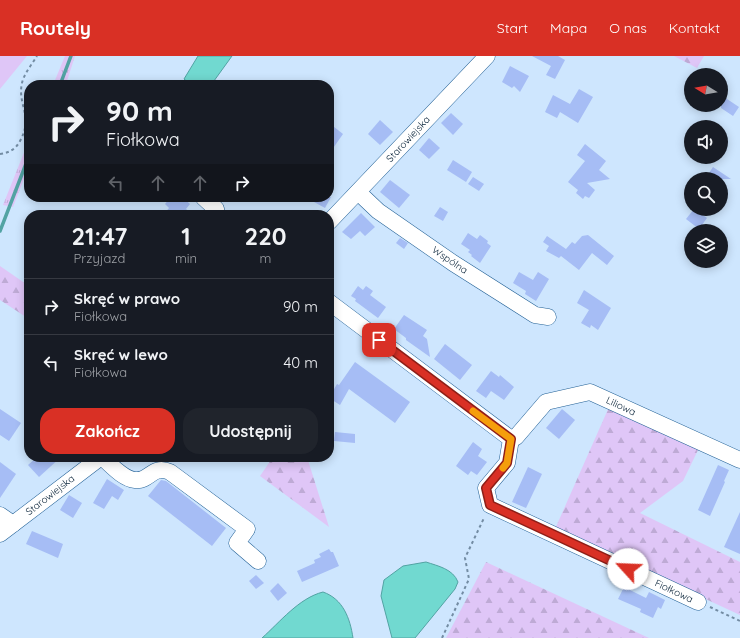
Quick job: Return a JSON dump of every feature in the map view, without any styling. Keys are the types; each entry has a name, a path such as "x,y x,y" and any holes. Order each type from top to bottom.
{"street":[{"name":"Starowiejska","path":"334,217 487,56"},
{"name":"Wspólna","path":"358,192 378,212 453,263 535,315 548,317"},
{"path":"209,202 216,210"},
{"path":"334,306 511,439 507,463 486,488 490,505"},
{"name":"Liliowa","path":"511,439 516,437 546,402 590,392 740,460"},
{"name":"Starowiejska","path":"0,534 94,462"},
{"path":"107,462 125,477 136,481 144,479 157,470 164,469 170,472 247,529 236,543 258,561"},
{"name":"Fiołkowa","path":"490,505 698,602"},
{"path":"0,515 13,524"}],"path":[{"path":"24,104 21,91 22,82 37,56"},
{"path":"0,154 17,147 24,134"},
{"path":"442,638 469,579 465,558 490,505"},
{"path":"698,602 740,620"}],"green space":[{"path":"0,56 27,56 0,89"},
{"path":"65,56 75,56 67,80 55,80"},
{"path":"674,56 704,56 697,68"},
{"path":"24,152 24,179 13,207 3,205"},
{"path":"0,266 24,283 24,316 0,300"},
{"path":"609,407 699,448 683,481 640,513 740,562 740,615 555,529"},
{"path":"270,462 309,462 329,527 260,476"},
{"path":"486,562 649,638 446,638"}],"shaded area":[{"path":"198,56 232,56 215,80 184,79"},
{"path":"426,562 445,569 453,574 458,582 455,589 415,638 392,638 381,596 384,580 403,566"},
{"path":"323,592 336,599 344,610 350,623 353,638 262,638 298,605 306,599"}],"building":[{"path":"532,56 558,56 565,60 555,79 546,75 551,66"},
{"path":"510,66 529,76 520,92 514,86 512,88 502,82"},
{"path":"579,89 593,97 578,123 560,112 557,118 545,112 553,95 570,104"},
{"path":"728,100 739,107 733,116 727,112"},
{"path":"451,113 463,124 453,135 441,123"},
{"path":"380,120 393,132 380,145 368,134"},
{"path":"334,127 343,134 334,147"},
{"path":"429,138 440,148 429,159 419,150"},
{"path":"585,144 606,161 599,170 610,179 587,183 595,190 589,198 585,196 583,199 576,193 578,190 568,182 585,161 577,155"},
{"path":"453,160 472,172 466,182 447,170"},
{"path":"713,167 720,172 710,172"},
{"path":"473,177 484,184 479,191 468,184"},
{"path":"390,180 410,195 399,208 380,192"},
{"path":"167,202 188,202 190,204 186,209 187,210 167,210 169,208 165,204"},
{"path":"314,202 328,202 325,208"},
{"path":"440,207 448,212 443,221 434,216"},
{"path":"361,213 375,227 365,236 360,231 351,239 342,232"},
{"path":"688,216 704,216 707,218 703,224 692,224 686,219"},
{"path":"468,233 477,239 480,235 488,241 487,243 491,246 480,263 471,256 472,255 468,252 470,250 461,244"},
{"path":"588,235 614,256 607,265 592,253 579,270 561,256 559,258 546,251 549,246 543,242 547,236 566,249 572,242 575,244 582,236"},
{"path":"400,238 408,243 404,249 396,243"},
{"path":"519,272 533,280 538,272 549,279 536,301 525,294 526,291 513,283"},
{"path":"358,286 363,290 366,286 373,291 370,295 386,307 378,318 355,301 356,299 351,296"},
{"path":"584,290 611,308 598,330 591,325 590,328 581,323 589,310 577,303"},
{"path":"404,315 427,330 423,336 427,339 430,357 406,340 406,338 394,329"},
{"path":"445,344 472,365 460,380 434,359"},
{"path":"355,362 410,402 395,423 349,389 340,405 334,401 334,389 337,384 339,385"},
{"path":"491,371 499,377 500,375 514,387 504,400 491,391 486,398 476,391"},
{"path":"0,409 21,423 9,441 0,435"},
{"path":"562,409 575,420 559,439 546,428"},
{"path":"335,432 355,434 355,443 334,441"},
{"path":"473,442 482,449 478,456 487,462 477,475 471,471 468,475 456,466"},
{"path":"0,462 16,474 0,498"},
{"path":"31,462 56,462 39,477 28,465"},
{"path":"718,465 729,470 710,516 698,510"},
{"path":"528,467 542,474 526,508 512,502"},
{"path":"107,479 124,490 118,500 112,496 104,509 93,503"},
{"path":"161,480 166,481 226,528 212,546 148,496"},
{"path":"69,495 82,503 73,518 60,510"},
{"path":"740,512 740,554 724,547"},
{"path":"32,531 63,544 58,558 26,544"},
{"path":"329,549 333,552 339,566 302,582 297,571 315,563 314,560 321,557 319,554"},
{"path":"256,575 264,583 256,589 249,581"},
{"path":"278,583 287,593 278,601 270,591"},
{"path":"624,587 646,598 649,592 665,600 661,609 658,607 653,618 640,612 641,609 618,599"}],"waterway":[{"path":"62,80 71,56"},
{"path":"0,231 24,169"}],"slow traffic":[{"path":"473,411 511,439 507,463 503,468"}],"route":[{"path":"379,340 511,439 507,463 486,488 490,505 628,569"}]}
